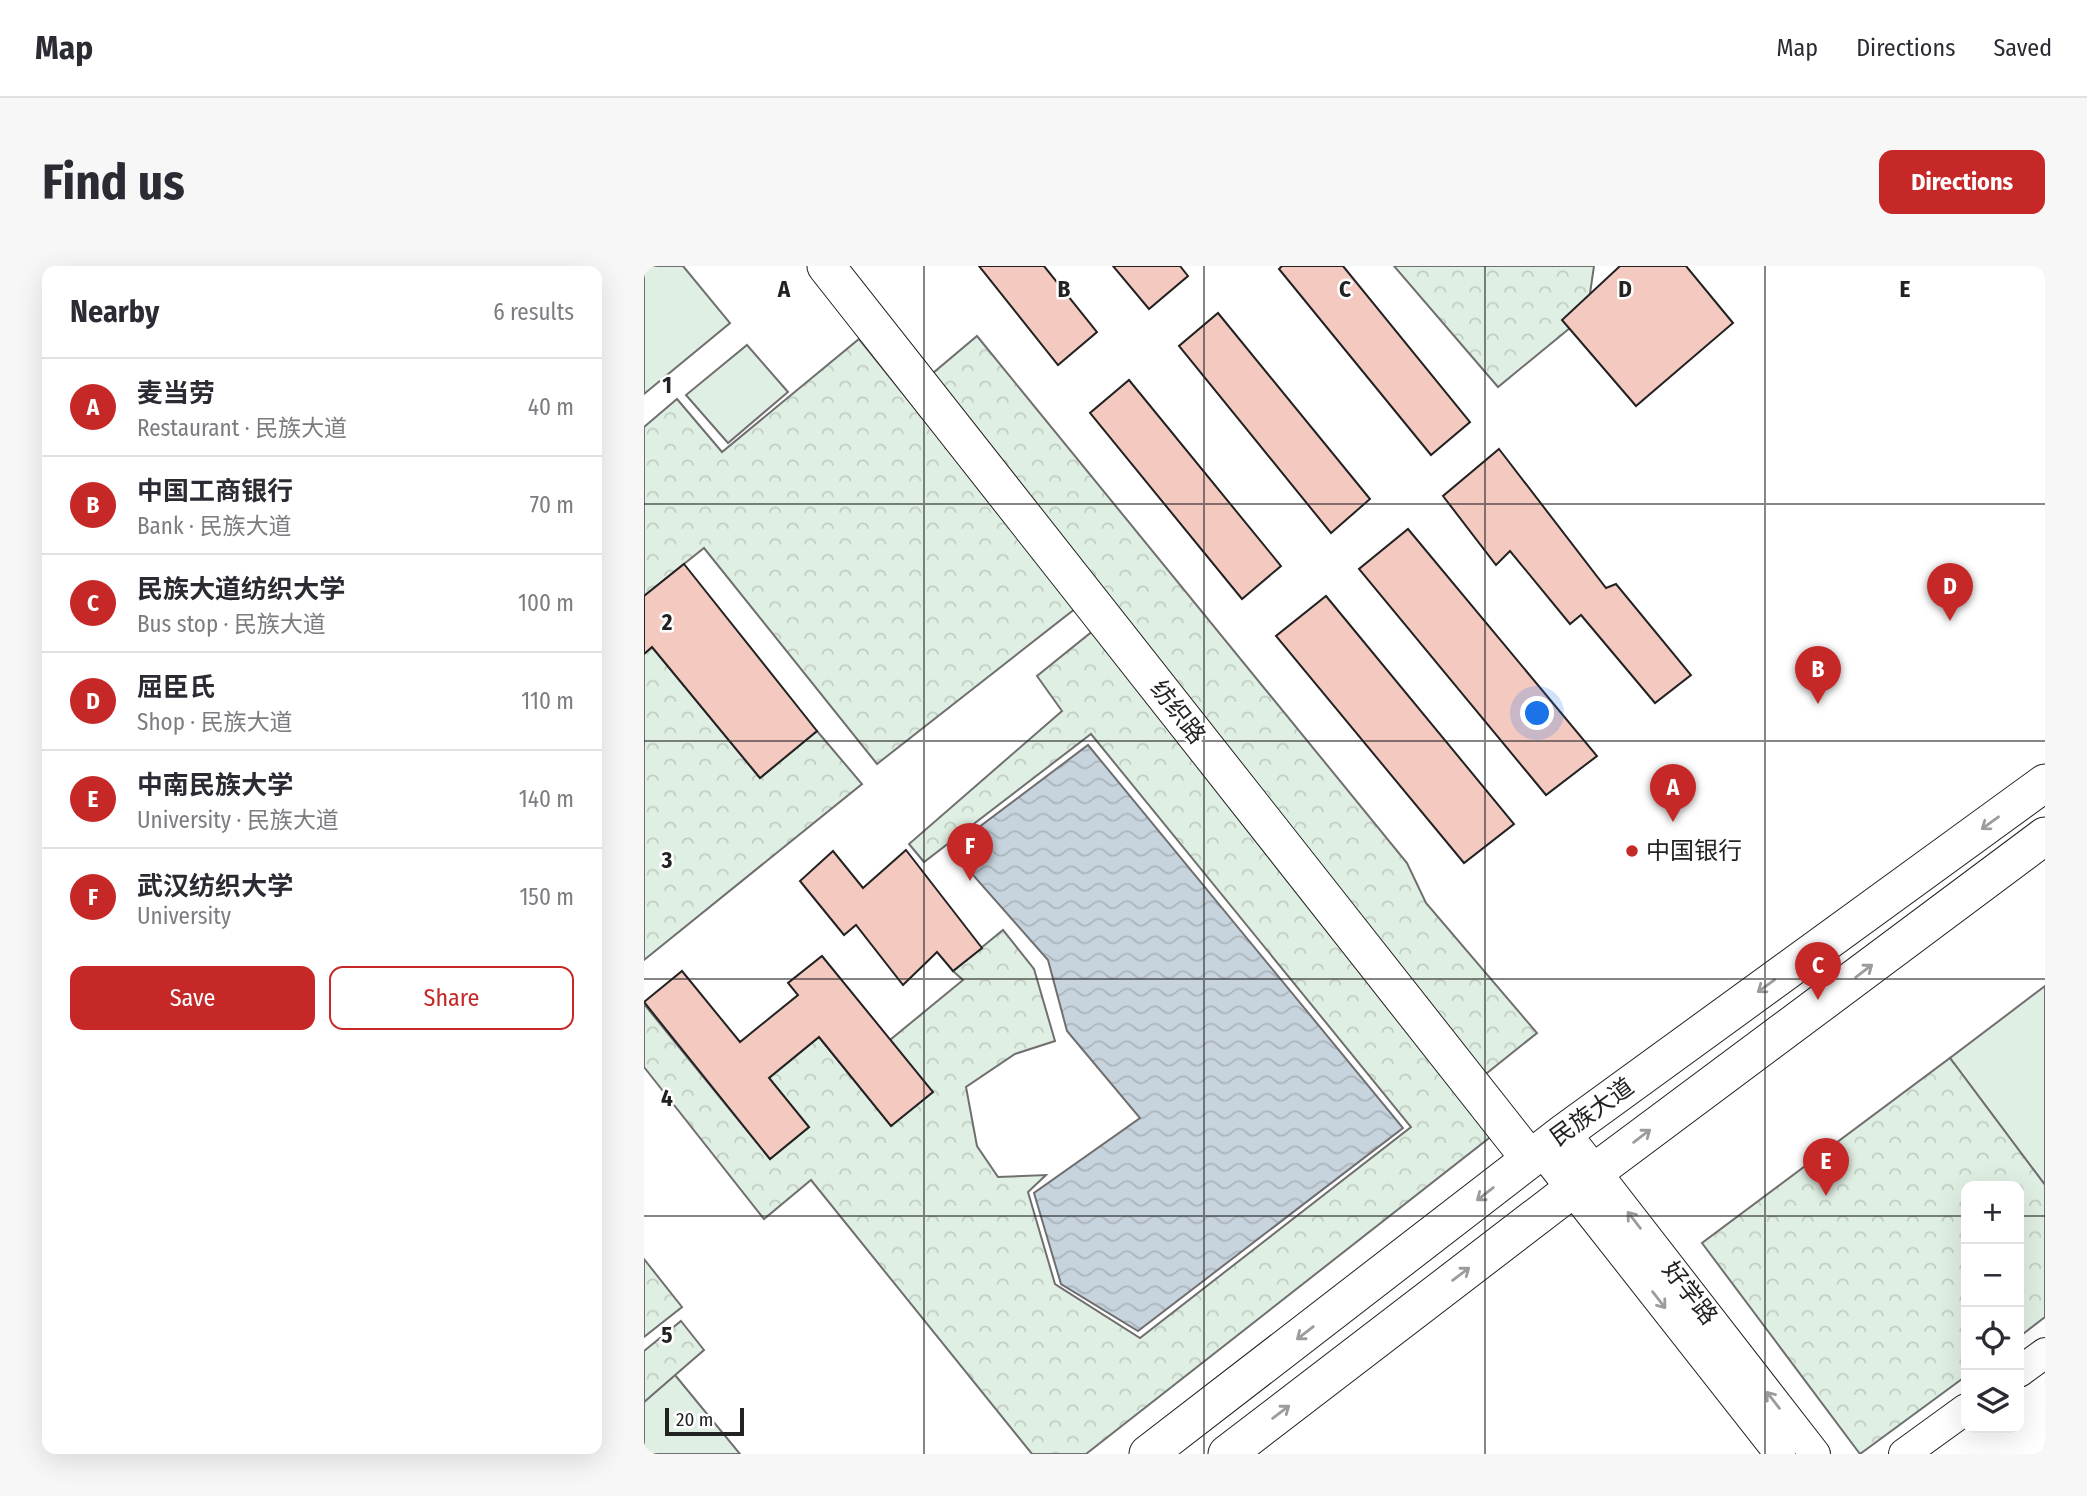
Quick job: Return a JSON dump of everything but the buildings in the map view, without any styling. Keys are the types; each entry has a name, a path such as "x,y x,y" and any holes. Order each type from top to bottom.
{"main road":[{"name":"纺织路","path":"826,266 1545,1147"},
{"name":"民族大道","path":"1148,1454 1545,1147 2045,783"},
{"name":"民族大道","path":"1227,1454 1584,1180 2045,836"}],"street":[{"name":"好学路","path":"1545,1147 1584,1180 1815,1454"},
{"name":"好学路","path":"1584,1180 1780,1454"},
{"path":"2022,1370 2045,1353"},
{"path":"1904,1454 1961,1413"}],"green space":[{"path":"644,266 683,266 730,323 644,394"},
{"path":"1394,266 1594,266 1587,314 1498,387"},
{"path":"977,336 1407,863 1426,903 1537,1033 1472,1085 920,384"},
{"path":"859,339 1076,608 877,764 704,548 644,596 644,427 677,399 722,452"},
{"path":"747,345 788,392 728,443 686,395"},
{"path":"1094,630 1498,1131 1086,1454 1032,1454 811,1180 764,1219 644,1067 644,1004 770,1159 809,1127 769,1078 819,1037 891,1125 932,1092 890,1040 963,980 953,971 1003,930 1034,969 1055,1041 1015,1054 966,1087 977,1146 998,1177 1046,1175 1028,1192 1055,1284 1140,1338 1411,1127 1091,734 924,862 909,844 1062,711 1037,676"},
{"path":"652,647 760,778 817,731 862,784 644,960 644,654"},
{"path":"2045,986 2045,1185 1950,1058"},
{"path":"1950,1058 2045,1185 2045,1317 2024,1333 2024,1181 1961,1181 1961,1380 1860,1454 1702,1243"},
{"path":"644,1259 682,1307 644,1337"},
{"path":"681,1321 704,1350 644,1402 644,1351"},
{"path":"675,1375 740,1454 644,1454 644,1402"}],"water":[{"path":"1088,745 1403,1128 1138,1331 1061,1284 1034,1193 1140,1118 1067,1031 1048,960 950,849"}],"place":[{"name":"屈臣氏","path":"1950,621"},
{"name":"中国工商银行","path":"1818,704"},
{"name":"麦当劳","path":"1673,822"},
{"name":"中国银行","path":"1632,851"},
{"name":"武汉纺织大学","path":"970,881"},
{"name":"民族大道纺织大学","path":"1818,1000"},
{"name":"中南民族大学","path":"1826,1196"}]}
